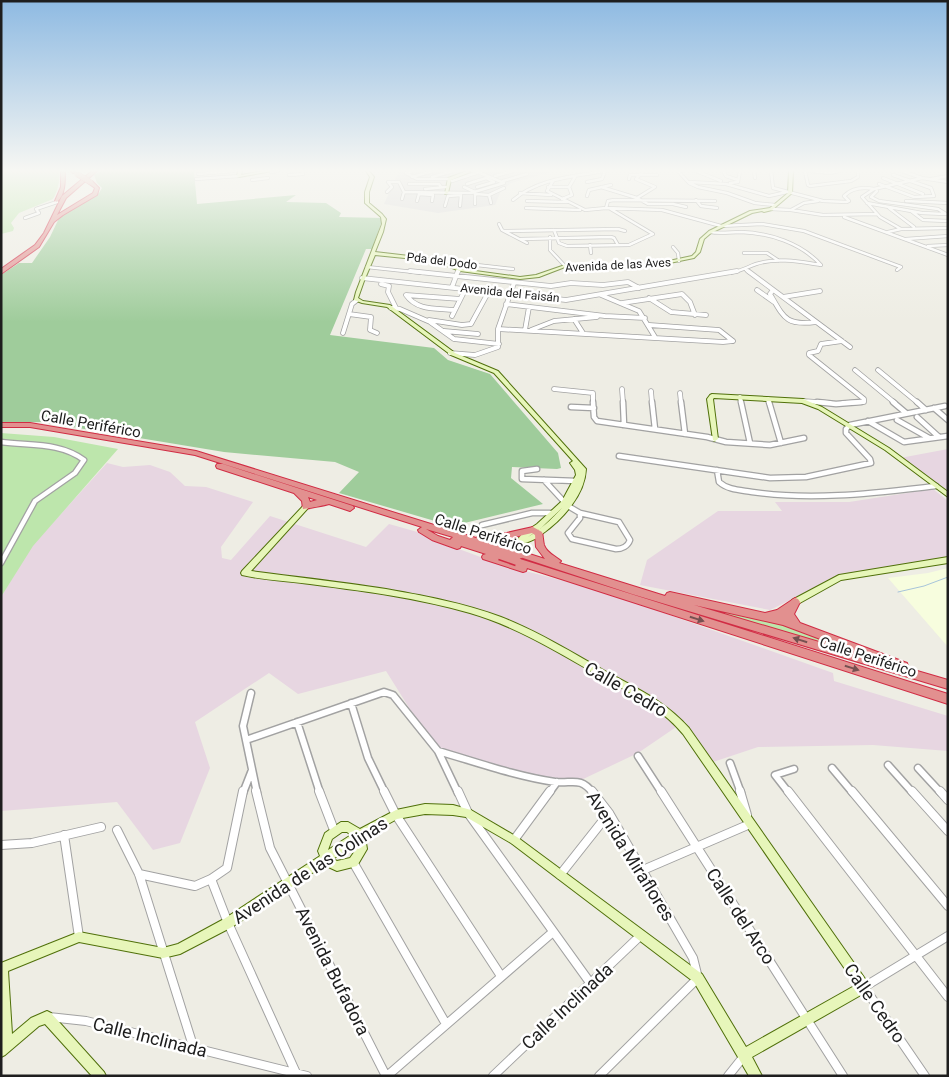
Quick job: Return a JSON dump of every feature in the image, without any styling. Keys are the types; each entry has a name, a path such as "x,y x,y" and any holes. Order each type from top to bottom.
{"highway":[{"path":"3,270 36,241 47,221"},
{"path":"3,270 34,248 43,238 51,222"},
{"name":"Calle Periférico","path":"1,426 30,425 196,453 448,532 503,556"},
{"name":"Calle Periférico","path":"1,426 45,430 178,454 422,530 435,538 592,576 632,590 948,684"},
{"path":"296,491 305,498 306,507 319,503 340,505"},
{"path":"448,532 455,531 493,539 536,532 538,545 545,555 592,576"},
{"path":"503,556 601,589"},
{"name":"Calle Periférico","path":"519,558 601,589 948,699"},
{"path":"632,590 684,599 798,626 948,684"},
{"path":"761,616 780,613 795,602"},
{"path":"795,602 789,614 798,626"}],"street":[{"path":"357,300 356,297 362,278 386,227 384,221"},
{"path":"554,230 562,246 632,244 654,233 632,221"},
{"path":"704,221 721,226 762,224 804,231 901,267 897,270"},
{"name":"Avenida de las Aves","path":"441,261 460,270 525,278 564,266 654,266 696,255 702,239 710,232 734,221"},
{"path":"859,221 947,255"},
{"path":"889,221 901,229"},
{"path":"905,221 914,228"},
{"path":"499,224 504,231 527,243"},
{"path":"887,232 901,229 948,228"},
{"path":"504,231 618,229 625,231"},
{"path":"710,232 720,234 744,232 785,241 808,252 821,265 779,261 767,253 744,254"},
{"path":"904,239 948,236"},
{"path":"550,237 550,250 564,266"},
{"path":"521,239 611,237 614,238 618,245"},
{"path":"590,245 591,253"},
{"path":"925,246 948,245"},
{"path":"673,247 678,253 679,261"},
{"name":"Pda del Dodo","path":"373,253 513,269"},
{"name":"Avenida del Faisán","path":"362,278 561,300 746,270 757,264 779,261"},
{"path":"367,267 555,287 571,283 603,285 628,282 639,288"},
{"path":"452,287 457,272 460,270"},
{"path":"746,270 850,347"},
{"path":"450,352 483,354 495,349 499,344 498,328 514,283"},
{"path":"381,284 389,286 388,292 394,308 449,356 494,375 577,468 579,472 566,504 553,513 536,532"},
{"path":"423,284 420,290 425,296"},
{"path":"452,316 466,288"},
{"path":"757,290 776,304"},
{"path":"773,290 770,294 781,314 795,324 816,322"},
{"path":"343,333 352,304 357,300 381,304 426,320 462,325 471,324 489,291"},
{"path":"783,297 820,291"},
{"path":"454,310 418,306 412,304 406,296 409,294 460,300"},
{"path":"598,294 635,308 645,318 654,337"},
{"path":"622,303 682,294 690,302 696,314"},
{"path":"649,298 668,312 706,316"},
{"path":"506,304 605,316 645,318"},
{"path":"525,330 529,307"},
{"path":"349,314 371,317 370,330 377,333"},
{"path":"530,331 542,324 605,316"},
{"path":"574,319 584,333"},
{"path":"426,320 454,339 499,344"},
{"path":"498,328 723,342 733,341 719,330 649,325"},
{"path":"417,328 450,352 498,374 582,467 584,477 566,504 536,532 518,543 503,556"},
{"path":"444,332 478,334"},
{"path":"715,438 710,399 712,396 836,404 864,402 864,399 809,355 809,353 818,351 821,344 842,341"},
{"path":"855,370 906,413"},
{"path":"878,370 926,410"},
{"path":"884,375 894,379"},
{"path":"554,389 590,391 594,394 595,419 715,438 726,442 770,445 804,438"},
{"path":"622,389 624,424"},
{"path":"651,391 655,429"},
{"path":"680,393 685,434"},
{"path":"740,397 750,443"},
{"path":"768,399 781,443"},
{"path":"803,401 850,424 888,449 948,495"},
{"path":"619,456 770,478 790,479 869,464 871,462 870,459 846,434 846,429 850,424 945,406"},
{"path":"571,407 594,408"},
{"path":"934,408 948,420"},
{"path":"917,417 939,437"},
{"path":"897,420 929,438"},
{"path":"868,421 904,442 948,436"},
{"path":"1,442 61,448 77,452 84,460 75,475 42,494 35,501 1,563"},
{"path":"537,469 522,471 522,479 576,481"},
{"path":"717,470 719,482 725,488 766,495 830,498 936,486"},
{"path":"544,480 566,504 580,513 619,522 630,540 629,543 621,549 572,539 568,535 580,518 580,513"},
{"name":"Calle Cedro","path":"306,507 245,573 327,582 450,605 499,620 533,636 651,700 671,714 686,731 925,1076"},
{"path":"482,525 532,513 553,513"},
{"path":"795,602 839,578 948,560"},
{"path":"246,740 351,702 384,692 389,693 438,750 468,813 591,984"},
{"name":"Avenida Bufadora","path":"251,694 243,726 270,848 387,1076"},
{"path":"351,702 368,758 396,815 501,976"},
{"path":"297,722 324,806 334,830"},
{"name":"Avenida Miraflores","path":"438,750 527,776 557,782 578,781 584,783 609,813 643,870 693,958 698,978 756,1076"},
{"name":"Calle del Arco","path":"638,756 842,1076"},
{"path":"643,870 696,848 749,821 730,763"},
{"path":"888,765 948,831"},
{"path":"832,768 948,906"},
{"path":"918,768 948,800"},
{"path":"139,874 195,886 211,879 227,868 238,810 252,769"},
{"path":"794,769 775,775 948,997"},
{"path":"514,840 557,782"},
{"name":"Avenida de las Colinas","path":"79,937 163,953 180,950 228,923 360,835 396,815 431,809 468,813 514,840 698,978"},
{"path":"560,875 609,813"},
{"path":"1,846 32,843 101,827"},
{"path":"348,827 360,835 362,849 353,862 337,866 332,865 325,858 323,851 324,843 334,830 348,827"},
{"path":"117,830 139,874 194,1049"},
{"path":"2,968 79,937 64,835"},
{"path":"353,862 446,1024"},
{"path":"211,879 228,923 296,1073"},
{"path":"387,1076 553,932"},
{"name":"Calle Inclinada","path":"493,1076 640,936"},
{"path":"728,1076 744,1055 864,987 948,936"},
{"path":"1,959 4,1048"},
{"path":"599,1076 698,978"},
{"path":"4,1048 35,1022 47,1017 100,1076"},
{"name":"Calle Inclinada","path":"47,1017 86,1021 307,1076"}],"shaded area":[{"path":"948,449 948,492 900,458"},
{"path":"107,463 123,467 150,465 170,472 185,486 206,487 253,502 221,547 222,558 231,560 270,516 366,547 389,524 421,533 432,539 502,565 599,590 833,673 834,681 948,716 948,751 873,745 758,747 713,762 685,721 638,753 579,781 564,782 531,776 435,749 386,671 298,694 269,673 195,722 210,768 180,843 153,850 117,802 1,811 1,597 32,546"},
{"path":"933,489 948,501 948,556 837,577 770,610 640,585 647,560 718,511 782,511 775,502 849,502"},
{"path":"948,568 948,647 888,578 928,573"}],"green space":[{"path":"1,221 12,221 13,231 1,234"},
{"path":"58,221 382,221 372,249 366,249 330,335 434,348 448,360 490,374 558,453 561,468 512,467 511,478 543,504 452,526 339,493 359,472 335,462 224,452 42,422 1,423 1,275 19,263 32,263 50,237"},
{"path":"1,433 54,437 118,449 33,546 1,597"},
{"path":"662,597 794,627 894,664"}],"waterway":[{"path":"898,592 924,586 948,577"}]}
